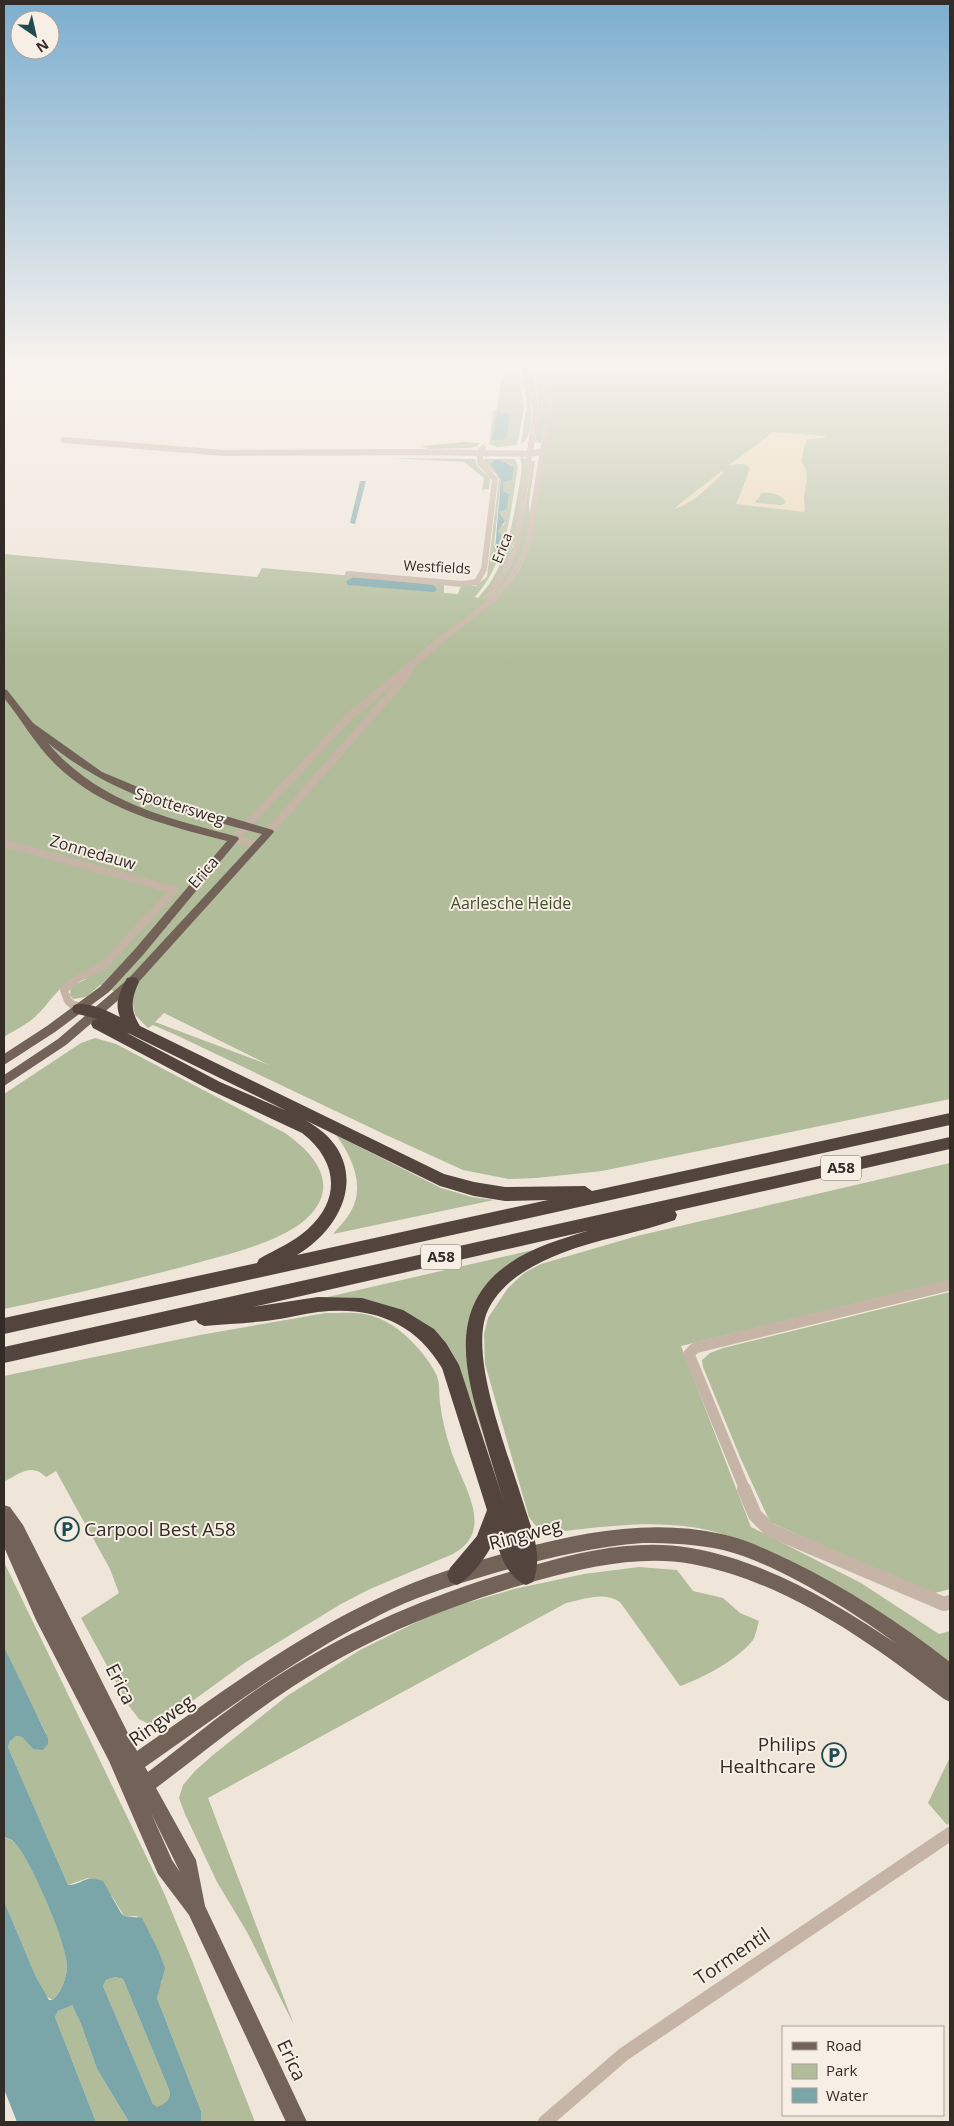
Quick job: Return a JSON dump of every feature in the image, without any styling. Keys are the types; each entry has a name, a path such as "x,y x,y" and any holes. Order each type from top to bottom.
{"highway":[{"path":"132,982 124,999 123,1007 135,1030"},
{"name":"A58","path":"89,1014 135,1030 440,1179 474,1189 505,1194 616,1192"},
{"name":"A58","path":"89,1014 215,1086 308,1129 325,1144 332,1154 338,1167 339,1184 335,1206 330,1216 308,1238 252,1272"},
{"name":"A58","path":"4,1326 950,1119"},
{"name":"A58","path":"4,1355 950,1144"},
{"name":"A58","path":"526,1575 475,1367 475,1325 481,1308 491,1290 520,1264 555,1248 636,1227 732,1192"},
{"name":"A58","path":"150,1322 270,1313 339,1303 365,1305 404,1318 430,1337 445,1355 450,1365 497,1509 521,1557"},
{"path":"457,1575 484,1542 497,1509"}],"main road":[{"name":"Spottersweg","path":"4,692 32,726 40,740 60,762 100,793 147,815 234,839"},
{"name":"Spottersweg","path":"32,726 96,773 123,786 175,805 269,832"},
{"name":"Erica","path":"4,1060 89,1014 132,982 269,832"},
{"name":"Erica","path":"4,1081 62,1042 89,1014 105,989 139,952 234,839"},
{"name":"Erica","path":"4,1513 26,1548 135,1763 137,1784"},
{"name":"Erica","path":"4,1529 42,1614 137,1784 165,1867 196,1908 297,2122"},
{"name":"Ringweg","path":"135,1763 276,1666 328,1634 374,1609 457,1575 590,1539 626,1535 660,1534 722,1542 755,1553 814,1581 840,1596 927,1654 950,1673"},
{"path":"137,1784 285,1681 354,1641 434,1606 526,1575 576,1562 634,1553 691,1556 712,1560 778,1585 831,1611 916,1667 950,1693"}],"street":[{"name":"Westfields","path":"348,574 462,584 478,582 484,569 495,479 480,463"},
{"name":"Erica","path":"474,613 496,587 512,560 516,547 529,463"},
{"name":"Erica","path":"234,839 350,716 474,613 493,600 503,589 522,560 527,547 540,463"},
{"name":"Erica","path":"269,832 405,678 411,666"},
{"name":"Spottersweg","path":"234,839 258,845"},
{"name":"Zonnedauw","path":"4,843 174,890"},
{"name":"Erica","path":"89,1014 68,1001 64,990 78,978 103,966 174,890"},
{"path":"950,1285 695,1348 690,1354 754,1515 770,1530 944,1604 950,1602"},
{"name":"Tormentil","path":"545,2122 624,2054 950,1834"}],"green space":[{"path":"466,463 476,463 490,478 489,489 482,490 484,478"},
{"name":"Aarlesche Heide","path":"483,463 492,463 501,478 494,545 496,548 502,536 498,532 499,527 504,525 505,521 499,512 507,509 509,494 503,491 503,483 510,480 512,465 508,463 517,463 518,466 510,519 501,552 495,567 475,597 478,598 495,575 501,563 521,477 521,463 527,463 516,533 505,566 484,598 496,599 518,572 527,553 543,463 950,463 950,1099 602,1171 509,1179 463,1170 176,1035 153,1025 148,1028 135,1015 132,999 100,985 86,997 73,999 70,995 71,987 86,979 79,975 61,988 43,1009 26,1024 4,1037 4,554 257,577 262,568 444,584 444,593 458,594 461,586 476,586 487,577 499,479","holes":["164,1013 269,1065 155,1022"]},
{"path":"532,463 535,463 529,503 530,520 526,541 515,569 494,596 491,596 509,565 524,514"},
{"path":"95,1038 116,1044 285,1133 305,1149 313,1159 323,1179 323,1191 319,1202 311,1214 300,1224 286,1233 253,1247 140,1278 4,1309 4,1094 81,1043"},
{"path":"336,1135 441,1188 472,1197 494,1200 333,1234 354,1206 357,1195 356,1174 348,1154"},
{"path":"950,1163 950,1280 681,1346 751,1527 861,1583 939,1634 950,1631 950,1670 934,1657 801,1570 740,1540 696,1528 671,1525 624,1525 545,1533 535,1525 529,1517 485,1364 484,1334 488,1318 508,1288 524,1273 541,1264 637,1236"},
{"path":"537,1249 474,1320 508,1494 502,1496 478,1419 458,1367 426,1327 319,1299"},
{"path":"950,1292 950,1589 931,1594 770,1522 740,1457 703,1367 702,1360 710,1353 723,1348"},
{"path":"326,1313 363,1314 384,1321 403,1333 426,1358 437,1376 444,1425 455,1461 472,1505 473,1532 466,1544 453,1554 370,1589 341,1604 246,1662 169,1718 149,1724 139,1719 129,1706 81,1618 119,1593 110,1569 56,1471 46,1477 41,1473 31,1470 5,1481 4,1479 4,1376 200,1335"},
{"path":"4,1562 164,1893 255,2122 201,2122 201,2111 157,1998 162,1981 137,1916 124,1916 112,1896 88,1878 68,1885 8,1747 10,1741 16,1736 22,1737 33,1749 46,1733 14,1671 4,1647"},
{"path":"639,1567 677,1570 693,1591 723,1598 740,1613 759,1621 753,1640 738,1655 719,1668 680,1686 620,1602 601,1596 566,1603 208,1798 294,2025 247,1932 217,1882 185,1814 179,1798 183,1785 213,1755 287,1696 360,1650 429,1616 514,1589 584,1574"},
{"path":"950,1757 950,1822 947,1825 928,1803"},
{"path":"4,1837 14,1842 21,1851 38,1882 55,1921 66,1955 67,1970 65,1980 61,1990 52,2000 46,1996 36,1977 4,1901"},
{"path":"115,1977 123,1979 170,2092 168,2100 157,2108 153,2104 103,1986 106,1980"},
{"path":"72,2005 81,2024 97,2069 129,2122 96,2122 55,2017 58,2011"}],"sand":[{"path":"732,463 802,463 807,474 804,512 736,504 750,469 743,464 728,466","holes":["761,493 772,493 782,498 786,503 781,505 757,503 755,501"]},
{"path":"722,471 724,472 701,493 675,509 678,505"}],"water":[{"path":"507,463 514,467 512,479 503,483 503,491 509,494 507,509 499,512 505,521 498,531 502,536 500,545 495,549 501,479 490,464"},
{"path":"360,481 366,481 355,524 350,523"},
{"path":"354,577 433,585 437,589 434,592 348,585 346,581"},
{"path":"4,1647 48,1738 48,1744 43,1750 33,1749 22,1737 16,1736 10,1741 8,1747 68,1885 73,1885 87,1879 103,1881 124,1916 142,1918 165,1968 157,1998 201,2111 201,2122 129,2122 97,2069 72,2005 58,2011 55,2017 96,2122 17,2122 4,2089 4,1901 36,1977 49,2000 52,2000 61,1990 67,1966 61,1939 38,1882 21,1851 13,1841 4,1837","holes":["115,1977 123,1979 170,2092 168,2100 157,2107 153,2104 103,1986 106,1980"]}],"place":[{"name":"Carpool Best A58","path":"67,1529"},
{"name":"Philips Healthcare","path":"834,1755"}]}
